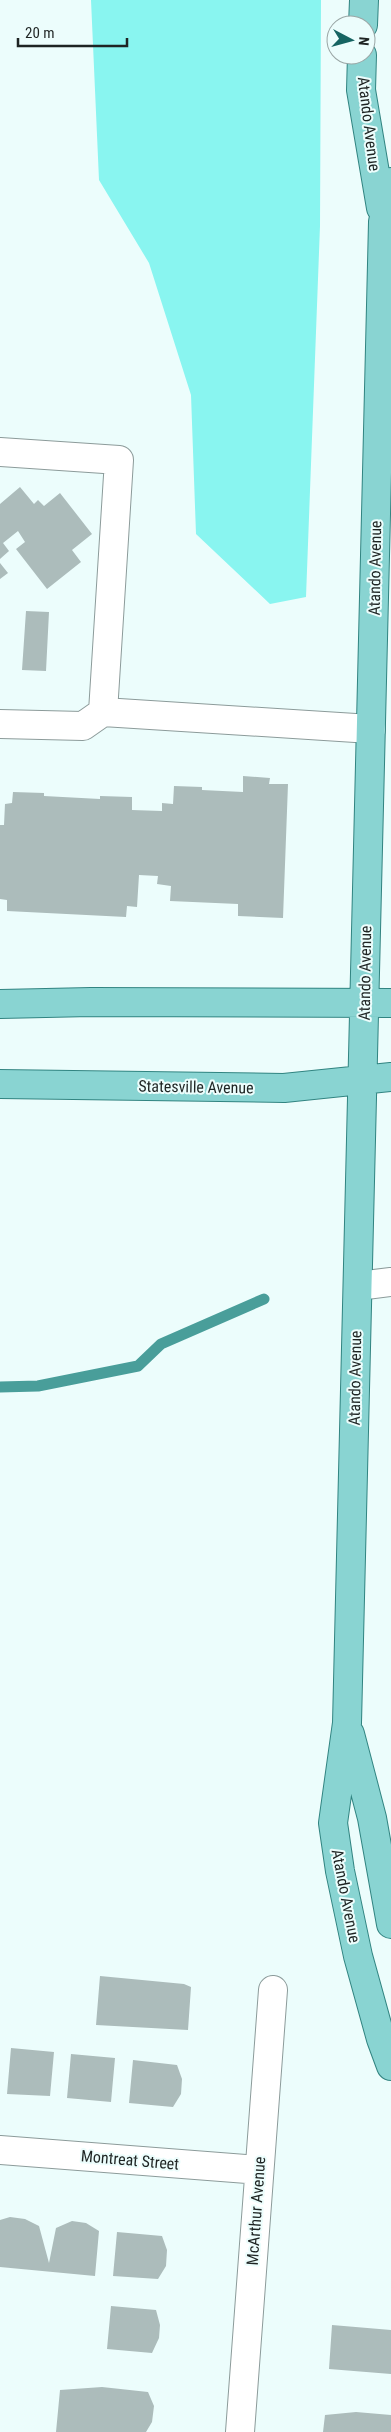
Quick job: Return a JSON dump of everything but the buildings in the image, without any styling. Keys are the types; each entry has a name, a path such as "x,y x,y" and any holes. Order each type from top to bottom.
{"main road":[{"path":"363,15 364,0"},
{"name":"Atando Avenue","path":"362,65 361,90 383,222"},
{"name":"Atando Avenue","path":"391,182 383,222 371,729 378,1003 363,1080 347,1723 333,1823 356,1948 372,2008 391,2066"},
{"path":"0,1004 91,1002 378,1003"},
{"name":"Statesville Avenue","path":"0,1084 284,1088 391,1077"},
{"name":"Atando Avenue","path":"347,1723 372,1818 391,1924"}],"street":[{"path":"0,452 119,460 102,712"},
{"path":"0,724 83,726 102,712 371,729"},
{"path":"358,1286 391,1282"},
{"name":"McArthur Avenue","path":"240,2432 273,1990"},
{"name":"Montreat Street","path":"0,2150 259,2170"}],"shaded area":[{"path":"91,0 321,0 320,226 306,597 270,604 196,534 191,395 149,263 99,180"}],"waterway":[{"path":"0,1387 38,1386 138,1366 161,1344 264,1299"}]}
